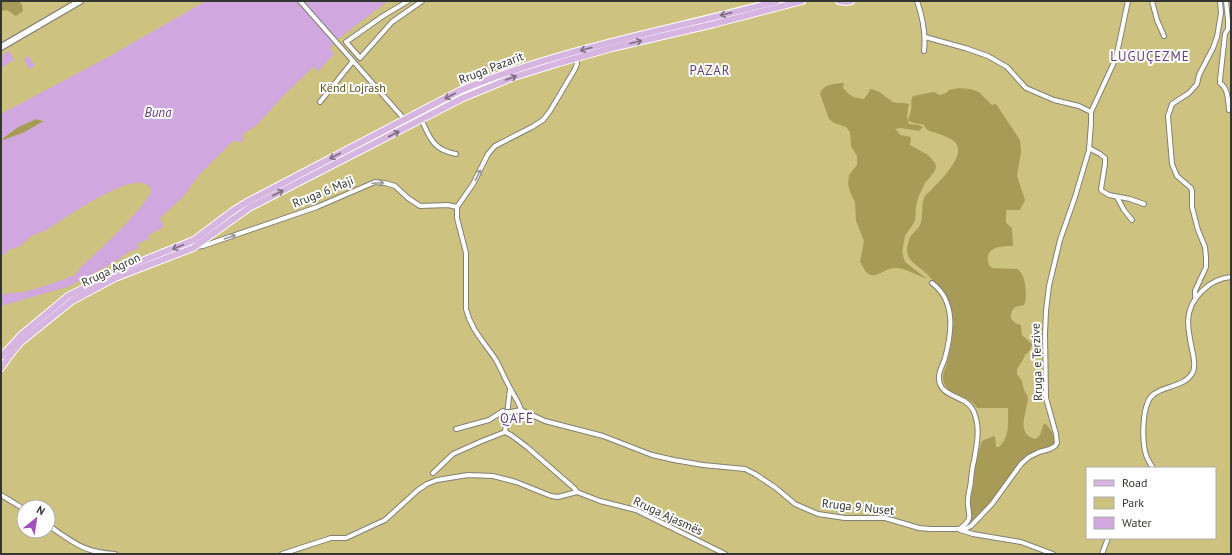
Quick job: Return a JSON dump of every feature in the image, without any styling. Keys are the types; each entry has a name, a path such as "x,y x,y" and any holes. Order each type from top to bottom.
{"main road":[{"path":"1,47 80,1"},
{"name":"Rruga Pazarit","path":"234,210 405,120 488,79 535,63 630,37 777,1"},
{"name":"Rruga Pazarit","path":"243,211 421,119 483,89 527,73 612,48 802,1"},
{"path":"839,1 851,1"},
{"name":"Rruga Agron","path":"1,357 21,336 68,296 117,271 194,240 234,210"},
{"name":"Rruga Agron","path":"1,368 20,344 72,301 115,278 193,248 243,211"}],"street":[{"path":"300,1 405,120"},
{"path":"408,1 383,16 346,42 360,58 392,22 422,1"},
{"path":"917,1 923,18 925,37 924,51"},
{"path":"925,37 982,53 1007,68 1026,88 1062,103 1079,106 1091,112 1116,58 1128,1"},
{"path":"1152,1 1157,20 1164,36"},
{"path":"1152,467 1148,459 1144,443 1147,405 1150,397 1155,393 1180,383 1193,372 1194,356 1187,324 1195,297 1195,291 1206,267 1205,248 1198,230 1192,207 1192,191 1191,188 1177,176 1172,164 1168,116 1170,106 1195,88 1199,75 1213,48 1219,28 1220,1"},
{"path":"1226,1 1229,31 1225,34 1220,83 1224,86 1227,92 1229,110"},
{"path":"456,428 489,420 504,411 512,412 521,410 516,397 510,389 495,360 474,330 466,309 466,253 457,218 457,207 473,184 488,154 495,146 536,125 546,116 575,69 577,64 576,58"},
{"path":"320,102 353,61"},
{"name":"Rruga e Terzive","path":"958,529 965,529 980,517 992,504 1021,464 1029,457 1050,449 1057,443 1046,398 1046,311 1050,281 1060,240 1089,148 1092,123 1091,112"},
{"path":"421,119 433,143 456,154"},
{"path":"1089,148 1105,158 1101,188 1102,191 1105,194 1130,199 1144,204"},
{"name":"Rruga 6 Maji","path":"193,248 203,246 318,207 375,182 385,182 395,186 408,198 420,206 448,205 457,207"},
{"path":"1117,197 1124,210 1132,220"},
{"path":"1195,297 1214,282 1231,277"},
{"path":"932,282 943,293 947,300 950,314 948,343 939,380 942,387 947,392 965,400 971,405 976,416 978,428 978,445 973,462 968,501 969,518 966,523 958,529"},
{"path":"433,473 453,454 505,432 510,389"},
{"name":"Rruga 9 Nuset","path":"521,410 545,421 603,436 652,455 703,465 745,468 776,488 795,504 818,514 845,518 885,518 924,529 958,529"},
{"name":"Rruga Ajasmës","path":"505,432 539,457 577,492 604,502 636,510 725,554"},
{"path":"282,554 331,538 346,538 385,520 418,490 437,480 462,476 487,475 511,480 551,496 562,497 577,492"},
{"path":"2,496 16,504"},
{"path":"958,529 973,534 1021,542 1053,554"},
{"path":"56,530 85,549 98,553 115,554"},
{"path":"1102,554 1108,539"}],"green space":[{"name":"Kënd Lojrash","path":"1,1 1231,1 1231,554 1,554"}],"shaded area":[{"path":"1,1 19,1 22,5 23,11 16,16 7,10 1,11"},
{"path":"844,83 843,88 854,97 864,99 870,89 880,92 893,102 909,104 907,116 909,124 923,127 919,131 900,128 895,129 901,135 911,137 910,145 928,155 936,166 935,171 925,183 918,198 915,221 905,236 902,252 905,262 927,279 898,268 875,275 870,275 866,272 860,262 864,241 856,221 855,202 848,184 849,175 857,165 857,156 851,146 850,132 846,127 834,123 829,119 820,94 825,87"},
{"path":"959,88 979,92 992,105 996,104 1020,140 1021,152 1017,176 1025,200 1020,210 1006,210 1006,223 1012,228 1013,246 1003,246 994,249 988,254 988,259 989,265 992,268 1018,269 1023,276 1026,290 1025,303 1024,305 1015,307 1011,313 1011,318 1013,321 1021,325 1022,335 1032,344 1031,348 1027,354 1025,354 1017,369 1017,374 1022,381 1024,390 1028,397 1024,421 1025,433 1029,437 1036,439 1040,435 1044,423 1050,429 1056,442 1053,448 1042,450 1020,466 1006,487 973,523 971,523 971,498 975,463 982,441 994,436 996,447 999,447 1003,443 1008,429 1008,408 977,408 970,401 955,394 947,388 943,378 953,334 953,314 947,297 927,274 914,264 908,257 907,252 910,238 919,227 922,219 925,196 953,165 958,151 956,143 952,139 928,130 924,125 909,121 911,101 913,96 934,92 940,95 949,90"},
{"path":"36,119 44,121 25,132 4,140 2,139 18,127"}],"water":[{"name":"Buna","path":"206,1 388,1 338,39 330,48 334,54 319,71 313,67 283,96 256,126 243,134 242,142 233,141 199,175 183,197 160,218 164,227 148,235 149,239 137,244 139,248 127,253 118,260 70,286 1,306 1,294 24,292 75,275 80,268 132,218 148,196 151,189 144,183 132,183 117,188 84,206 46,230 32,236 20,246 10,250 1,257 1,114 110,56","holes":["36,119 44,121 25,132 4,140 2,139 18,127"]},
{"path":"9,51 14,60 1,68 1,56"},
{"path":"29,56 35,66 29,69 24,59"}],"district":[{"name":"LUGUÇEZME","path":"1150,56"},
{"name":"PAZAR","path":"710,70"},
{"name":"QAFË","path":"517,418"}]}
